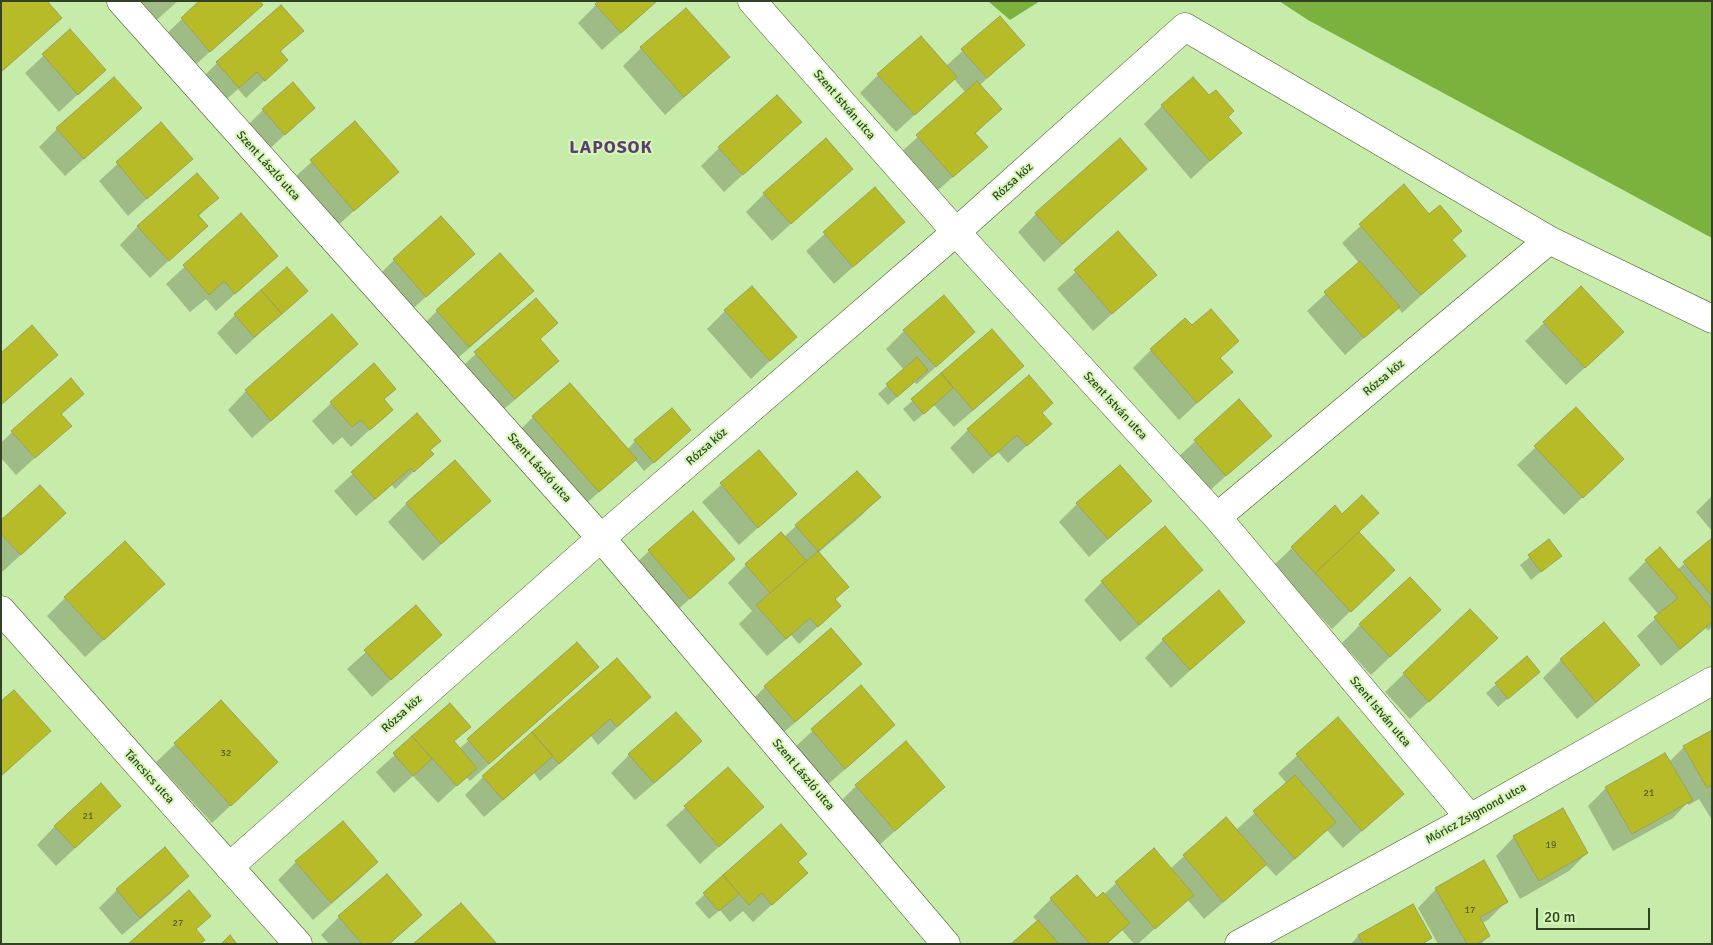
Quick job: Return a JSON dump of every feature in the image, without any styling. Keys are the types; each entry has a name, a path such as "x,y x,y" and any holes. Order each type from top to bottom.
{"street":[{"name":"Szent László utca","path":"121,1 601,538 946,944"},
{"name":"Szent István utca","path":"752,1 956,232 1217,517 1470,818"},
{"name":"Rózsa köz","path":"229,867 601,538 956,232 1185,27 1550,240 1217,517"},
{"path":"1550,240 1712,319"},
{"name":"Táncsics utca","path":"1,610 298,944"},
{"name":"Móricz Zsigmond utca","path":"1239,944 1470,818 1712,681"}],"green space":[{"path":"988,1 1040,1 1010,20"},
{"path":"1279,1 1712,1 1712,238 1308,20"}],"building":[{"path":"1,1 47,1 62,18 1,72"},
{"path":"199,1 260,1 263,5 210,52 181,18"},
{"path":"598,1 657,1 621,33 595,4"},
{"path":"281,5 304,31 280,51 288,60 265,81 257,72 239,88 216,62"},
{"path":"686,8 730,57 684,97 640,47"},
{"path":"1000,16 1025,45 987,78 961,49"},
{"path":"70,29 106,70 78,95 42,54"},
{"path":"921,36 957,77 915,115 877,74"},
{"path":"114,77 142,108 84,159 56,128"},
{"path":"1193,77 1209,95 1216,90 1234,111 1228,117 1242,133 1210,161 1161,105"},
{"path":"977,81 1002,109 975,133 988,147 953,177 916,135"},
{"path":"293,82 315,108 285,135 262,109"},
{"path":"777,95 802,122 743,175 718,147"},
{"path":"355,121 399,172 354,211 310,160"},
{"path":"161,122 193,159 147,199 116,162"},
{"path":"826,138 853,169 791,224 763,193"},
{"path":"1120,138 1147,169 1062,244 1035,213"},
{"path":"197,173 219,198 198,215 208,226 169,261 137,226"},
{"path":"1404,184 1429,214 1440,205 1462,231 1452,240 1466,256 1421,295 1359,224"},
{"path":"875,187 905,222 853,267 823,232"},
{"path":"241,213 278,256 235,294 224,281 209,295 183,265"},
{"path":"441,216 475,254 426,297 393,259"},
{"path":"1118,231 1157,275 1112,314 1074,270"},
{"path":"500,253 534,291 469,347 436,310"},
{"path":"1360,261 1400,307 1364,338 1324,292"},
{"path":"287,267 308,291 282,314 261,290"},
{"path":"752,286 797,337 770,361 724,310"},
{"path":"1581,286 1624,332 1585,368 1543,322"},
{"path":"261,290 282,314 254,337 234,314"},
{"path":"944,295 975,332 936,367 903,330"},
{"path":"536,298 558,323 540,339 559,361 515,399 474,352"},
{"path":"1211,309 1239,341 1220,358 1233,372 1197,403 1150,349 1185,318 1192,325"},
{"path":"332,314 358,344 271,421 245,390"},
{"path":"32,325 58,355 1,405 1,353"},
{"path":"992,329 1024,366 973,410 941,373"},
{"path":"917,357 928,370 897,397 886,384"},
{"path":"374,363 396,389 384,399 393,410 370,430 361,420 352,427 330,402"},
{"path":"941,373 953,388 924,414 911,399"},
{"path":"1029,375 1053,403 1042,413 1052,424 1027,446 1017,435 992,457 967,429"},
{"path":"71,378 84,394 61,414 72,426 35,458 11,431"},
{"path":"570,383 637,459 599,492 532,416"},
{"path":"1239,399 1272,436 1226,476 1194,440"},
{"path":"1576,407 1624,459 1583,498 1534,446"},
{"path":"672,408 691,430 654,463 634,440"},
{"path":"417,413 441,441 430,450 434,454 414,472 411,468 375,499 351,472"},
{"path":"759,450 797,494 758,528 720,483"},
{"path":"455,460 491,501 441,544 406,503"},
{"path":"1120,465 1152,501 1108,539 1076,503"},
{"path":"857,471 881,497 818,551 795,525"},
{"path":"40,485 66,513 21,555 1,534 1,520"},
{"path":"1362,495 1379,513 1315,573 1291,547 1335,505 1342,514"},
{"path":"693,511 735,559 690,599 648,550"},
{"path":"1165,526 1203,570 1139,625 1101,581"},
{"path":"781,532 807,561 770,593 745,564"},
{"path":"1359,532 1395,570 1351,612 1315,573"},
{"path":"1712,538 1712,596 1683,562"},
{"path":"1549,539 1562,556 1541,572 1528,555"},
{"path":"125,541 165,584 104,640 64,597"},
{"path":"1660,547 1712,609 1712,622 1680,649 1654,617 1678,598 1645,560"},
{"path":"818,551 849,587 835,599 841,606 818,627 810,618 786,639 756,605"},
{"path":"1410,577 1441,610 1390,657 1359,624"},
{"path":"1219,590 1245,622 1190,670 1162,639"},
{"path":"416,605 442,635 391,680 364,650"},
{"path":"1470,609 1498,638 1429,702 1403,673"},
{"path":"1604,622 1640,665 1596,702 1560,659"},
{"path":"831,628 862,664 795,722 764,686"},
{"path":"577,642 599,667 489,764 467,739"},
{"path":"1527,656 1540,672 1508,699 1495,683"},
{"path":"617,658 651,697 617,727 610,719 559,764 532,732"},
{"path":"861,685 895,725 845,769 811,729"},
{"path":"14,690 51,731 1,776 1,701"},
{"path":"221,700 278,762 231,806 174,743"},
{"path":"450,703 471,727 454,741 477,768 457,786 412,736"},
{"path":"676,712 702,741 654,783 628,754"},
{"path":"1338,717 1404,794 1362,831 1296,754"},
{"path":"1712,730 1712,785 1707,788 1683,746"},
{"path":"532,732 553,756 503,800 482,776"},
{"path":"412,736 432,759 413,776 393,753"},
{"path":"906,741 945,787 895,831 855,785"},
{"path":"1665,753 1693,800 1632,834 1605,787"},
{"path":"728,767 764,807 719,847 684,806"},
{"path":"1295,775 1336,822 1295,859 1253,811"},
{"path":"101,783 121,806 75,848 54,826"},
{"path":"1563,808 1588,853 1539,881 1513,836"},
{"path":"1226,817 1267,864 1223,902 1183,855"},
{"path":"343,821 378,862 331,903 295,861"},
{"path":"781,824 807,854 798,862 808,873 772,905 762,893 749,905 723,875"},
{"path":"165,847 189,876 140,918 116,889"},
{"path":"1154,848 1194,895 1155,929 1115,882"},
{"path":"1484,860 1508,902 1480,917 1490,936 1477,944 1467,944 1435,888"},
{"path":"387,874 422,915 389,944 362,944 338,916"},
{"path":"723,875 739,894 719,911 703,893"},
{"path":"1077,875 1097,898 1103,892 1130,923 1106,944 1090,944 1050,898"},
{"path":"189,890 211,916 196,929 205,940 200,944 128,944"},
{"path":"461,903 497,944 413,944"},
{"path":"1413,904 1432,938 1422,944 1363,944 1358,935"},
{"path":"1038,920 1059,944 1011,944"},
{"path":"230,935 237,944 221,944"}],"district":[{"name":"LAPOSOK","path":"611,148"}]}
